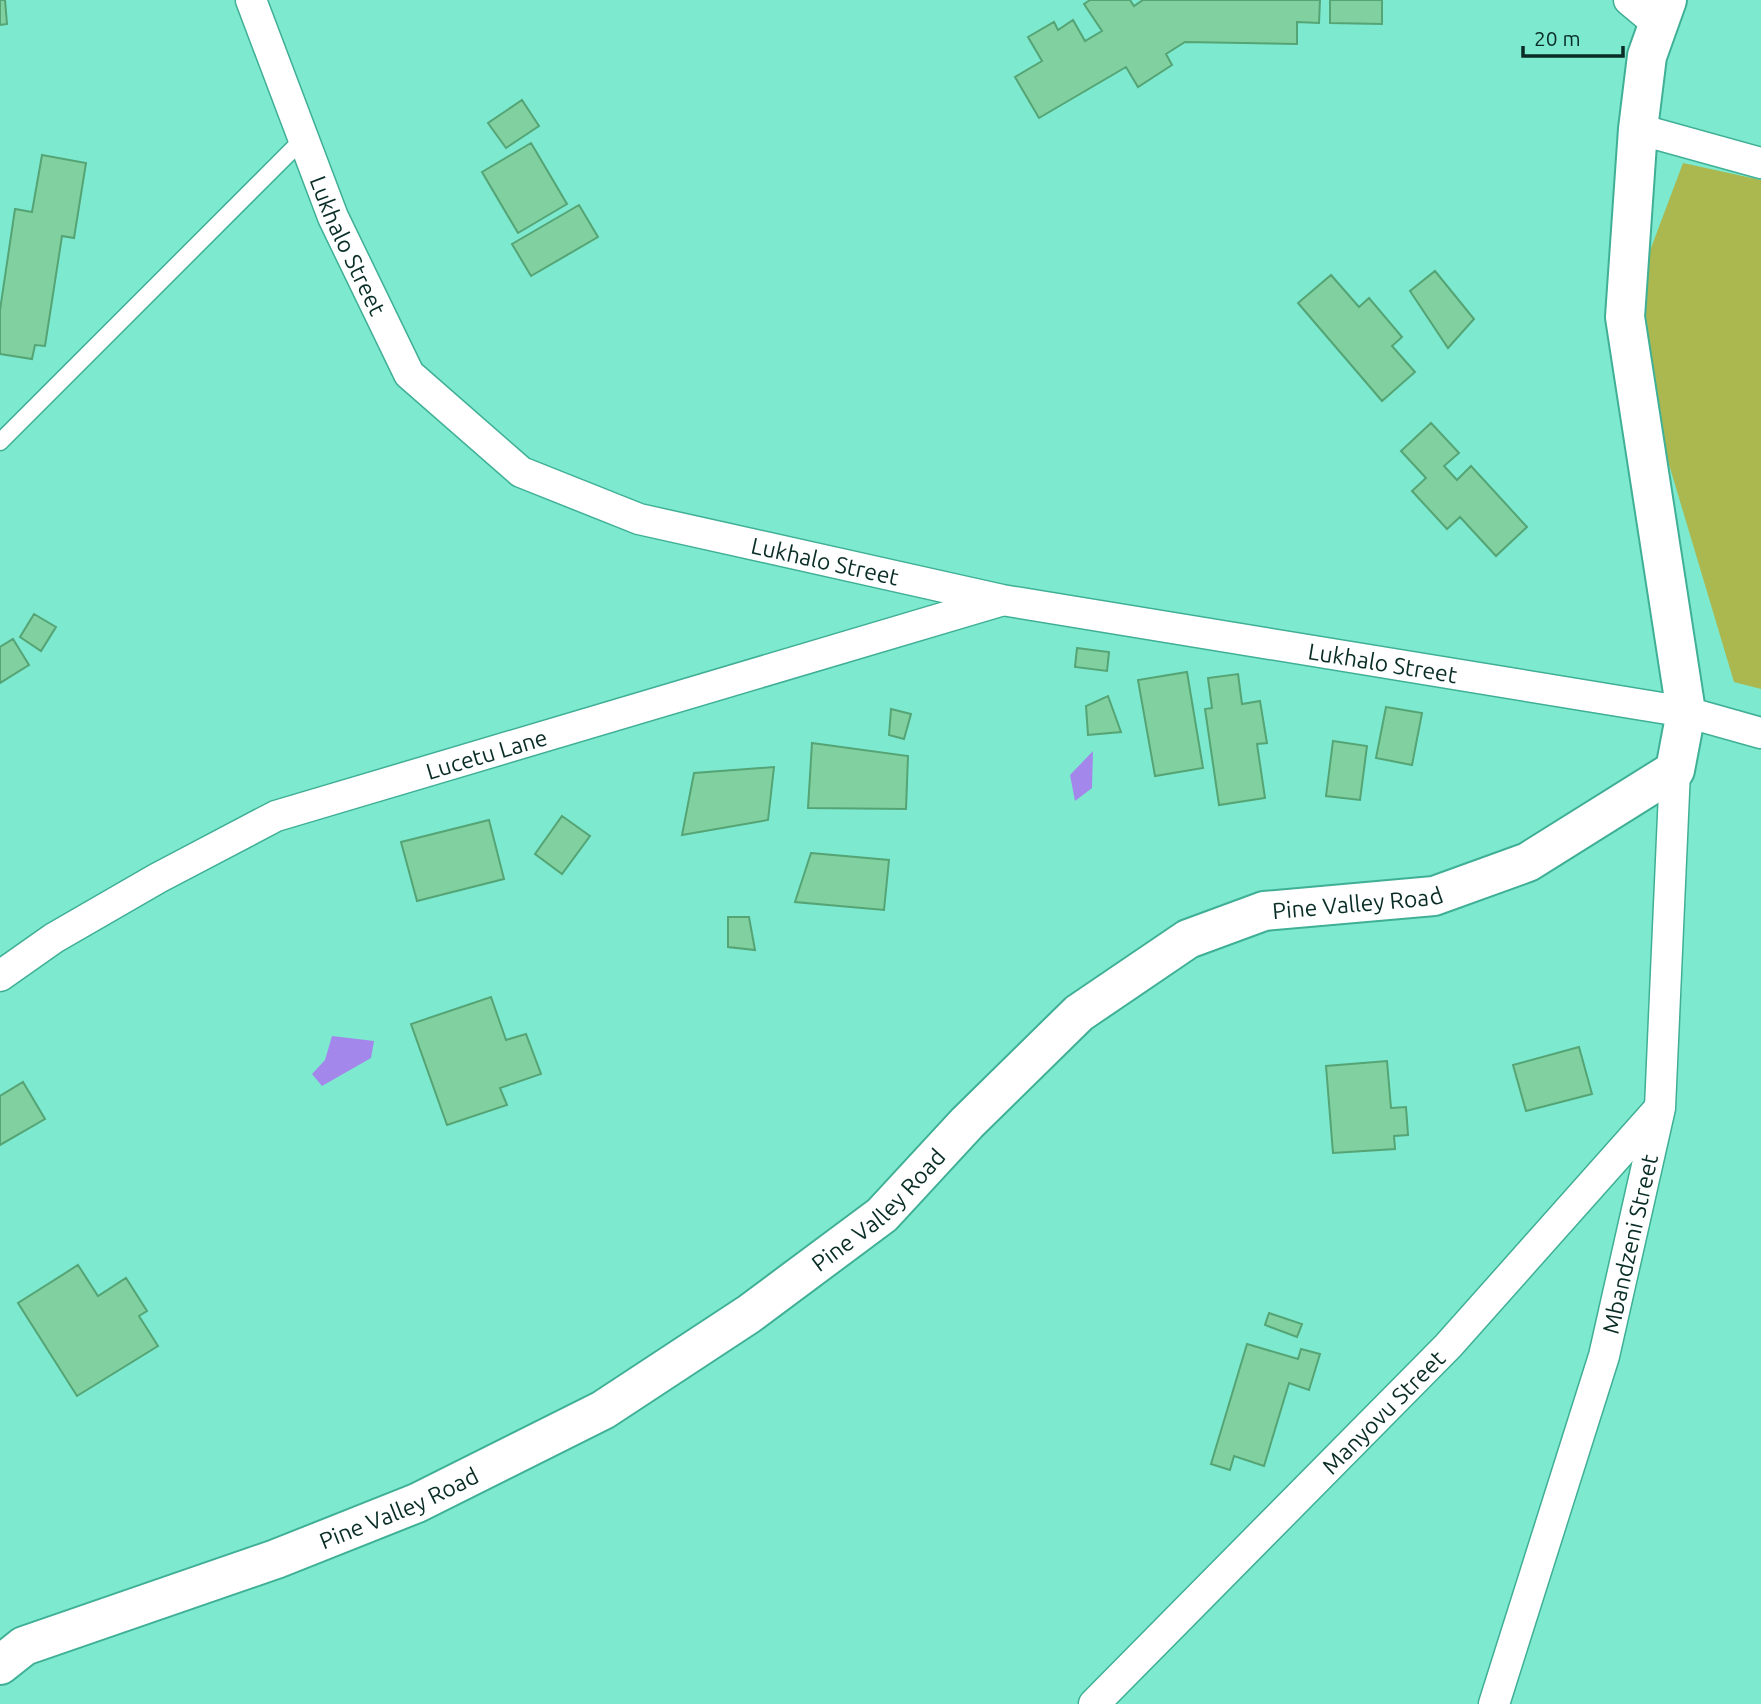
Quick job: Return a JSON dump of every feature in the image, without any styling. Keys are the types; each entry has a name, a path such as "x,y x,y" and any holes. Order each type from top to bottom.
{"main road":[{"path":"1663,13 1647,55 1638,129 1625,317 1686,712 1675,770"},
{"name":"Pine Valley Road","path":"0,1665 24,1646 276,1559 417,1503 603,1410 749,1314 882,1215 967,1123 1079,1013 1188,939 1264,911 1434,896 1528,862 1675,770"}],"street":[{"name":"Lukhalo Street","path":"251,0 333,217 409,374 521,472 639,519 1002,600 1686,712 1761,733"},
{"path":"1629,0 1663,13"},
{"path":"1638,129 1761,163"},
{"name":"Lucetu Lane","path":"0,976 54,938 135,891 276,816 1002,600"},
{"name":"Mbandzeni Street","path":"1493,1702 1604,1356 1660,1108 1675,770"},
{"name":"Manyovu Street","path":"1094,1704 1448,1346 1660,1108"}],"lane":[{"path":"0,442 303,139"}],"green space":[{"path":"1683,163 1761,180 1761,689 1734,682 1625,317"}],"shaded area":[{"path":"1093,751 1092,788 1075,801 1070,775"},
{"path":"332,1036 374,1041 371,1058 322,1086 312,1074 325,1060"}],"building":[{"path":"0,0 5,0 7,24 0,25"},
{"path":"1090,0 1130,0 1134,6 1143,0 1320,0 1319,23 1297,22 1297,44 1185,42 1166,54 1172,65 1138,87 1126,67 1039,118 1015,77 1042,61 1028,37 1054,22 1058,30 1073,20 1085,41 1102,31 1084,4"},
{"path":"1330,0 1382,0 1382,24 1330,23"},
{"path":"522,100 539,126 506,148 488,123"},
{"path":"531,143 567,204 518,233 482,172"},
{"path":"42,155 86,163 74,238 62,236 45,346 35,345 32,359 0,354 0,310 15,209 32,212"},
{"path":"579,205 598,237 531,276 512,244"},
{"path":"1435,271 1474,319 1448,348 1410,291"},
{"path":"1331,275 1359,307 1369,298 1402,337 1392,346 1415,372 1382,401 1298,303"},
{"path":"1431,423 1459,453 1444,466 1457,480 1471,466 1527,527 1496,556 1460,517 1447,529 1412,491 1426,478 1401,451"},
{"path":"34,614 56,627 41,651 20,637"},
{"path":"13,639 29,665 0,683 0,647"},
{"path":"1077,648 1109,652 1107,671 1075,667"},
{"path":"1187,672 1203,768 1155,776 1138,680"},
{"path":"1238,674 1242,704 1260,701 1267,743 1257,744 1265,798 1219,805 1205,709 1212,708 1208,678"},
{"path":"1108,696 1121,732 1088,735 1086,706"},
{"path":"1386,707 1422,713 1412,765 1376,758"},
{"path":"891,709 911,714 904,739 889,735"},
{"path":"1333,741 1367,746 1360,800 1326,796"},
{"path":"812,743 908,756 906,809 808,808"},
{"path":"774,767 768,820 682,835 694,773"},
{"path":"562,816 590,836 562,874 535,854"},
{"path":"489,820 504,879 417,901 401,842"},
{"path":"811,853 889,860 884,910 795,902"},
{"path":"728,917 749,917 755,950 728,947"},
{"path":"491,997 506,1040 526,1034 541,1074 500,1088 507,1105 447,1125 411,1024"},
{"path":"1579,1047 1592,1094 1526,1111 1513,1065"},
{"path":"1387,1061 1391,1108 1406,1107 1408,1135 1394,1136 1395,1149 1333,1153 1326,1066"},
{"path":"23,1082 45,1119 0,1145 0,1096"},
{"path":"78,1265 98,1296 126,1278 147,1311 139,1316 158,1346 77,1396 18,1303"},
{"path":"1269,1313 1302,1324 1297,1337 1265,1325"},
{"path":"1247,1344 1298,1359 1301,1349 1320,1354 1309,1390 1289,1383 1264,1466 1234,1456 1230,1470 1211,1464"}]}
